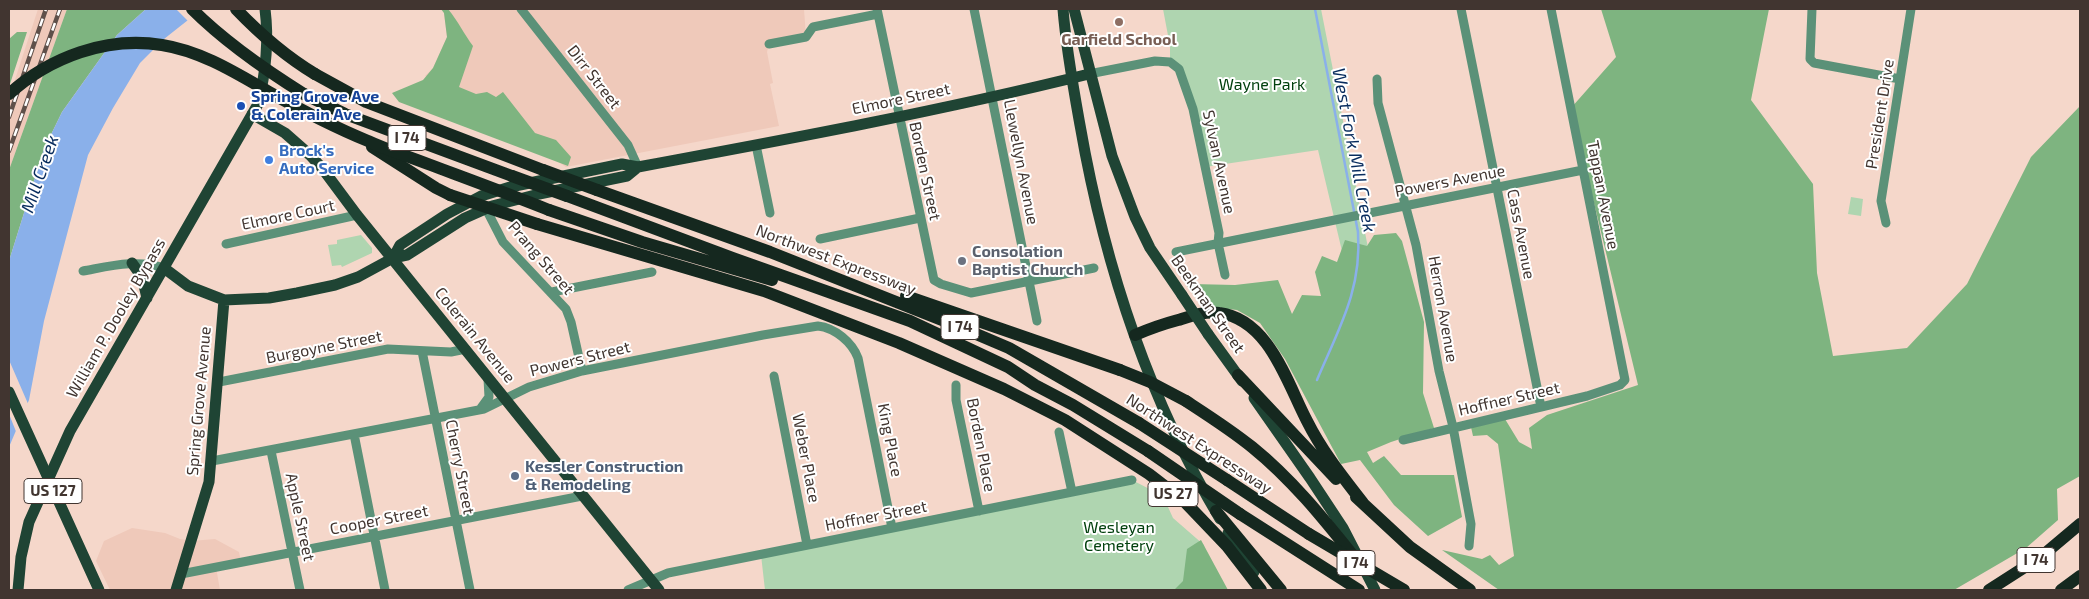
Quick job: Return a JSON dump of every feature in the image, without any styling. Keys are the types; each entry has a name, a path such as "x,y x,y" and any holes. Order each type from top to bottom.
{"highway":[{"name":"Northwest Expressway","path":"192,9 204,21 263,68 304,94 345,114 732,258 910,321 1008,367 1035,385 1073,405 1148,451 1240,514 1359,590"},
{"name":"Northwest Expressway","path":"236,9 255,29 278,48 315,74 366,102 543,170 770,252 1009,348 1139,423 1309,534 1404,590"},
{"path":"9,94 49,65 85,50 135,43 163,45 184,50 223,66 298,108 369,142 548,210 650,244 790,286 835,294"},
{"path":"304,94 320,113 436,188 450,195 537,224 698,272"},
{"path":"576,219 698,272"},
{"path":"770,252 974,318 1120,370 1186,401 1226,427 1275,468 1319,513 1365,571"},
{"name":"US 27","path":"698,272 764,291 899,343 1004,389 1065,420 1149,474 1184,501 1227,546 1261,590"},
{"path":"1135,335 1164,324 1208,312 1228,314 1249,326 1270,349 1319,443 1363,503"},
{"path":"1238,375 1344,488 1410,546 1470,590"},
{"path":"1216,511 1281,590"},
{"name":"I 74","path":"1989,590 2042,556 2080,524"},
{"name":"I 74","path":"2061,590 2080,576"}],"main road":[{"name":"William P. Dooley Bypass","path":"18,590 21,557 29,522 70,431 258,104 266,71 268,37 266,9"},
{"path":"1063,9 1070,79 1094,204 1110,263 1135,335 1172,430 1216,511 1266,590"},
{"name":"Beekman Street","path":"1074,9 1112,156 1150,248 1208,334 1315,485 1343,528 1375,590"},
{"name":"Elmore Street","path":"164,268 188,286 224,300 269,298 335,285 358,277 393,258 407,255 458,222 485,209 518,198 627,176 638,168 992,97 1090,74"},
{"name":"Colerain Avenue","path":"252,114 285,133 322,168 357,215 659,590"},
{"name":"Elmore Street","path":"393,258 400,245 447,214 479,197 510,187 622,164 638,168"},
{"path":"132,263 142,277 147,298"},
{"name":"Spring Grove Avenue","path":"176,590 209,482 219,382 224,300"},
{"name":"US 127","path":"9,392 99,590"}],"street":[{"name":"Dirr Street","path":"521,9 628,145 638,168"},
{"name":"Llewellyn Avenue","path":"974,9 1037,321"},
{"name":"Cass Avenue","path":"1460,9 1541,407"},
{"name":"Tappan Avenue","path":"1551,9 1625,380 1620,385"},
{"path":"1812,9 1810,59 1814,63 1900,79"},
{"name":"President Drive","path":"1886,223 1881,201 1911,9"},
{"path":"769,44 806,37 813,27 878,11"},
{"name":"Borden Street","path":"878,11 898,116 934,280 971,293 1030,282"},
{"name":"Elmore Street","path":"1090,74 1155,61 1170,62"},
{"name":"Sylvan Avenue","path":"1170,62 1182,74 1191,102 1219,233 1218,243 1225,275"},
{"name":"Herron Avenue","path":"1378,79 1378,102 1416,245 1439,371 1471,524 1469,546"},
{"path":"756,145 770,213"},
{"name":"Powers Avenue","path":"1176,252 1583,170"},
{"name":"Prang Street","path":"479,197 503,242 564,305 570,318 582,371"},
{"name":"Elmore Court","path":"226,244 357,215"},
{"path":"820,239 920,218"},
{"path":"83,271 132,263 152,264 164,268"},
{"path":"1030,282 1094,268"},
{"path":"552,292 652,272"},
{"name":"Powers Street","path":"212,461 476,410 493,405 541,382 582,371 763,334 818,326 826,327 839,335 855,350 858,358"},
{"name":"Burgoyne Street","path":"219,382 388,349 451,352 466,349"},
{"name":"Cherry Street","path":"422,350 470,590"},
{"name":"King Place","path":"858,358 892,528"},
{"path":"476,410 483,406 488,399 490,388 488,376"},
{"name":"Weber Place","path":"774,376 808,545"},
{"name":"Borden Place","path":"956,385 956,400 979,511"},
{"name":"Hoffner Street","path":"1404,440 1587,396 1620,385"},
{"path":"1059,432 1072,492"},
{"path":"354,434 385,590"},
{"name":"Apple Street","path":"271,450 300,590"},
{"name":"Hoffner Street","path":"628,590 668,573 1132,480"},
{"name":"Cooper Street","path":"182,574 582,496"}],"shaded area":[{"path":"38,9 67,9 9,170 9,98"},
{"path":"441,9 804,9 806,37 769,44 767,52 773,83 770,84 779,126 566,167 425,76 433,68 447,37 444,13"},
{"path":"132,528 165,533 191,541 215,539 239,552 241,562 216,567 220,590 110,590 96,561 104,541"}],"green space":[{"path":"67,9 146,9 117,35 62,112 44,149 9,261 9,170"},
{"path":"441,9 448,9 473,46 459,87 476,94 487,92 496,97 503,92 535,133 556,140 571,157 568,166 399,102 392,93 423,80 433,68 447,37 444,13"},
{"name":"Wayne Park","path":"1163,9 1321,9 1371,263 1346,268 1318,150 1205,167 1189,94 1170,62 1170,46"},
{"path":"1601,9 1769,9 1751,100 1813,184 1817,273 1833,356 1907,348 1967,284 2031,157 2080,106 2080,476 2057,489 2058,520 2026,548 1954,590 1499,590 1442,550 1482,559 1490,555 1499,565 1514,556 1498,444 1487,435 1473,436 1471,427 1505,419 1519,442 1532,449 1529,428 1547,415 1638,385 1571,108 1616,57"},
{"path":"17,32 27,32 9,87 9,39"},
{"path":"1851,197 1863,199 1861,216 1848,214"},
{"path":"1396,233 1402,241 1424,322 1423,393 1434,428 1367,452 1373,463 1384,456 1401,475 1454,475 1462,517 1428,536 1394,505 1360,460 1341,464 1285,359 1260,323 1237,310 1202,306 1187,286 1192,284 1235,285 1278,280 1292,314 1302,295 1321,296 1315,272 1322,256 1337,262 1345,240 1367,246 1374,235"},
{"path":"361,235 372,248 372,253 342,267 341,265 332,266 328,245 337,244 337,240"},
{"name":"Wesleyan Cemetery","path":"1132,480 1163,496 1173,518 1204,545 1211,590 765,590 761,555"},
{"path":"1201,540 1228,590 1174,590 1183,581 1187,549"}],"water":[{"name":"Mill Creek","path":"146,9 202,9 164,39 140,63 88,155 44,321 29,400 9,447 9,261 44,149 62,112 117,35"}],"pier":[{"path":"176,9 205,9 189,22"},
{"path":"9,360 29,406 17,434 9,414"}],"waterway":[{"name":"West Fork Mill Creek","path":"1315,9 1358,232 1358,253 1353,291 1341,326 1317,380"}],"railway":[{"path":"9,117 46,9"},
{"path":"9,151 60,9"}],"place":[{"name":"Garfield School","path":"1119,22"},
{"name":"Spring Grove Ave & Colerain Ave","path":"241,106"},
{"name":"Brock's Auto Service","path":"269,160"},
{"name":"Consolation Baptist Church","path":"962,261"},
{"name":"Kessler Construction & Remodeling","path":"515,476"}]}
